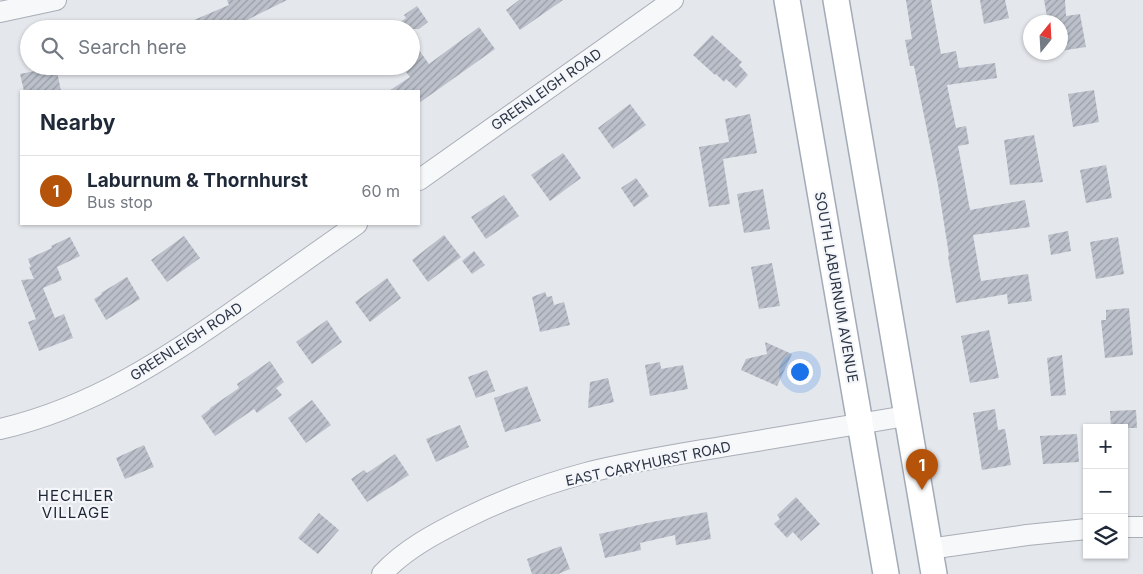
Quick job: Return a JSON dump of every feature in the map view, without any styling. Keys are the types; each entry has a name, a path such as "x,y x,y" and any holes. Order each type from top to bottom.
{"main road":[{"name":"SOUTH LABURNUM AVENUE","path":"787,0 886,574"},
{"path":"836,0 934,574"}],"street":[{"path":"0,12 56,0"},
{"name":"GREENLEIGH ROAD","path":"420,179 673,0"},
{"name":"GREENLEIGH ROAD","path":"0,429 46,416 91,399 159,362 356,225"},
{"name":"EAST CARYHURST ROAD","path":"382,574 394,562 421,542 448,527 531,491 586,473 665,457 906,416"},
{"path":"1128,528 1143,527"},
{"path":"929,549 1027,535 1083,529"}],"building":[{"path":"227,0 287,0 247,20 194,20 229,5"},
{"path":"519,0 563,0 520,30 506,10"},
{"path":"906,0 931,0 941,54 956,51 959,68 995,63 997,78 947,85 956,128 966,126 969,144 958,146 970,210 1025,200 1030,227 973,235 981,281 1028,274 1032,301 1008,304 1007,294 956,303 938,185 914,66 910,66 905,40 912,39"},
{"path":"980,0 1005,0 1009,18 984,24"},
{"path":"1044,0 1065,0 1066,15 1047,15"},
{"path":"417,6 428,22 420,28 420,20 403,20 406,18 404,15"},
{"path":"1080,14 1086,47 1068,50 1068,16"},
{"path":"479,27 495,49 420,102 420,90 390,90 410,77 408,75 420,75 420,52 429,64"},
{"path":"712,35 742,62 739,65 748,75 736,88 726,79 724,82 693,55"},
{"path":"20,75 58,75 61,90 24,90"},
{"path":"1094,90 1099,122 1073,127 1068,94"},
{"path":"630,104 646,125 613,149 598,128"},
{"path":"750,114 757,153 723,159 730,204 709,207 699,147 729,142 725,119"},
{"path":"1034,135 1043,182 1010,185 1004,140"},
{"path":"563,153 581,178 550,201 531,175"},
{"path":"1106,165 1112,198 1086,203 1080,170"},
{"path":"636,178 649,196 634,207 621,188"},
{"path":"763,189 770,229 744,233 737,194"},
{"path":"504,195 519,216 486,239 471,217"},
{"path":"1068,231 1071,251 1051,255 1048,235"},
{"path":"444,235 461,257 428,282 412,260"},
{"path":"184,236 200,258 167,282 151,260"},
{"path":"70,237 80,256 57,267 62,280 43,288 55,318 64,314 73,338 39,351 28,322 36,319 21,280 34,279 28,259"},
{"path":"1118,237 1124,274 1096,279 1090,242"},
{"path":"474,251 485,265 472,274 462,261"},
{"path":"772,263 780,306 759,309 751,267"},
{"path":"127,277 140,299 106,320 94,299"},
{"path":"387,278 401,298 370,322 355,302"},
{"path":"545,292 547,297 552,296 554,305 564,302 570,325 540,332 532,297"},
{"path":"1129,308 1133,355 1105,358 1101,320 1106,320 1106,310"},
{"path":"327,320 342,342 312,364 296,342"},
{"path":"989,330 999,378 970,383 961,336"},
{"path":"765,342 792,354 777,386 741,370 746,359 767,354"},
{"path":"1062,355 1066,395 1051,396 1047,358"},
{"path":"270,361 284,382 276,388 282,395 257,413 254,409 215,436 201,416 239,388 237,384"},
{"path":"660,362 661,369 683,365 688,389 650,396 645,365"},
{"path":"487,370 495,391 476,398 468,377"},
{"path":"608,378 614,402 588,408 590,382"},
{"path":"527,386 541,421 505,432 494,398"},
{"path":"312,400 331,425 306,443 288,418"},
{"path":"995,409 998,430 1005,429 1011,465 982,470 973,413"},
{"path":"1136,410 1137,428 1128,428 1128,424 1111,424 1110,411"},
{"path":"460,425 469,447 436,462 426,439"},
{"path":"1077,434 1079,462 1043,464 1040,436"},
{"path":"144,445 154,467 125,479 116,458"},
{"path":"395,454 409,475 367,502 351,479 364,470 367,473"},
{"path":"796,497 820,524 801,541 793,532 787,538 774,524 780,519 777,515"},
{"path":"707,512 711,539 676,545 675,535 640,543 641,550 605,558 599,534"},
{"path":"319,513 339,530 318,554 298,538"},
{"path":"561,546 570,569 558,574 532,574 527,559"}],"place":[{"name":"Laburnum & Thornhurst","path":"922,490"}],"district":[{"name":"HECHLER VILLAGE","path":"76,504"}]}
